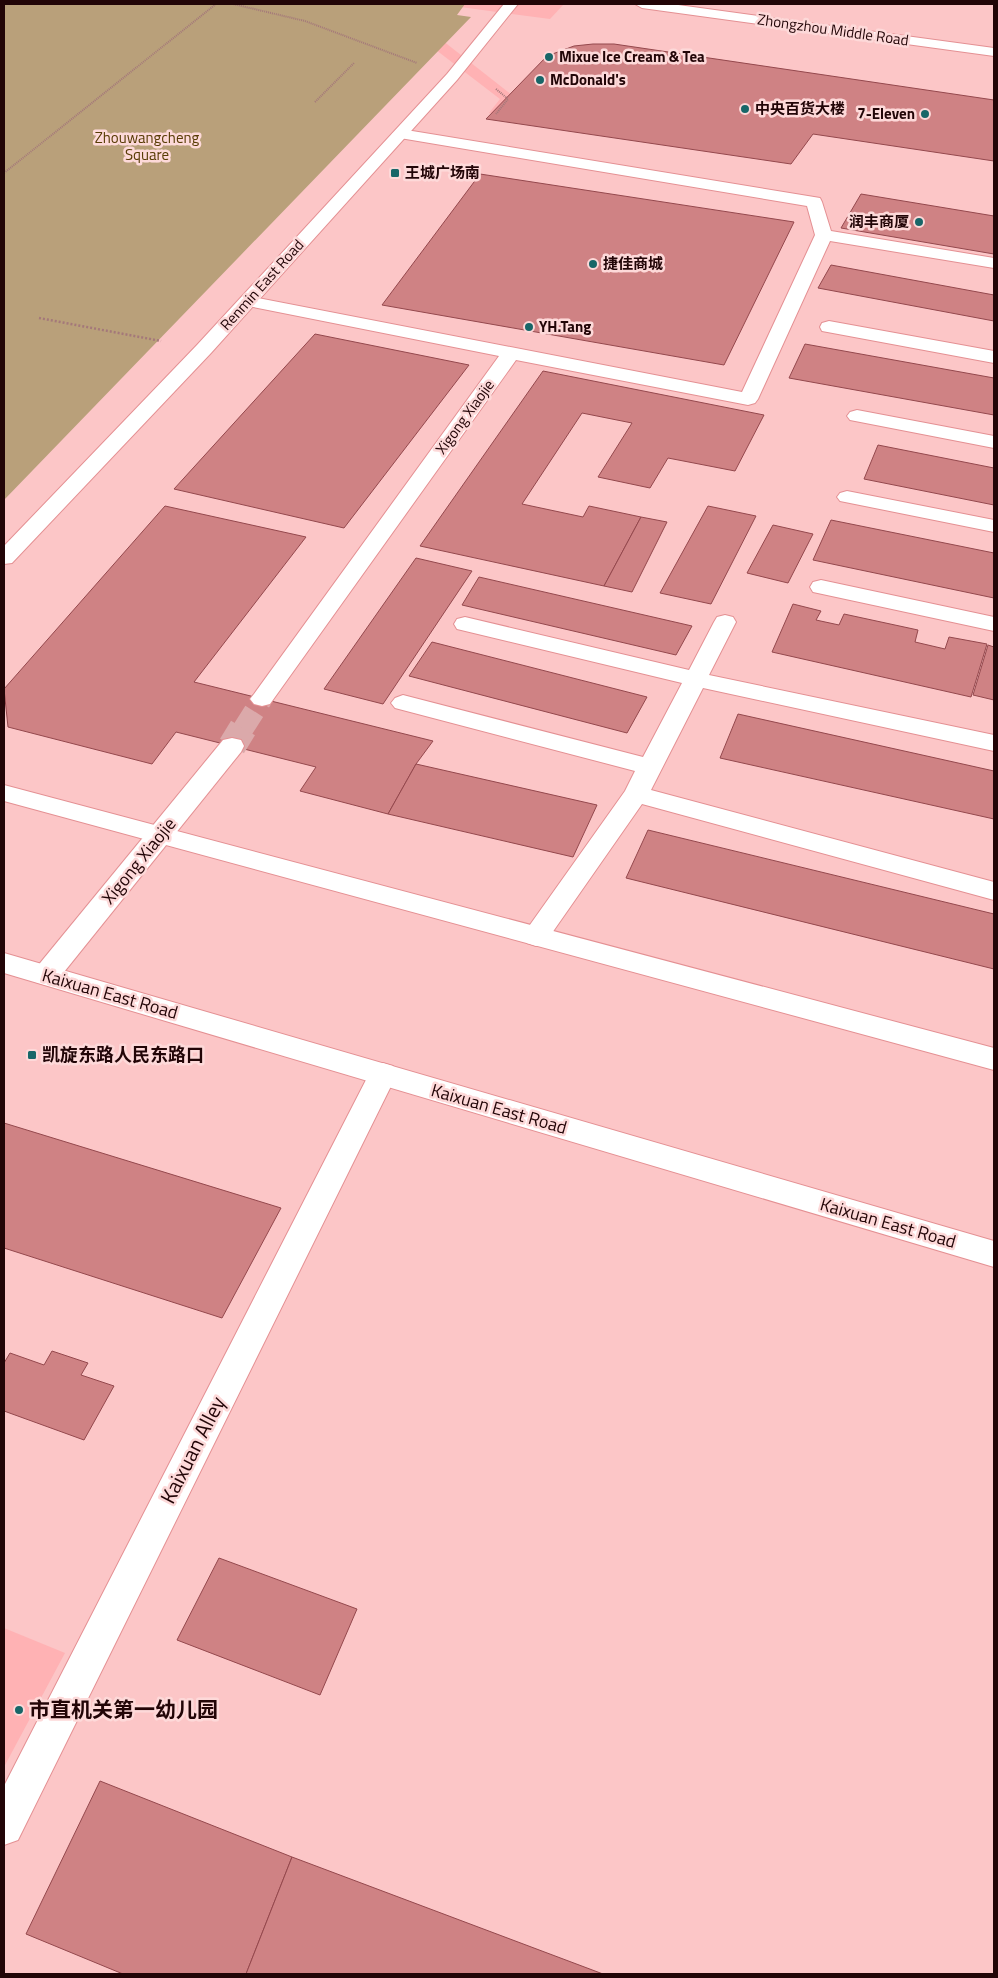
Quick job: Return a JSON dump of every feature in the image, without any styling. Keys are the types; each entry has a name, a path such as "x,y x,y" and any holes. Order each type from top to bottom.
{"main road":[{"name":"Renmin East Road","path":"4,558 248,301 452,77 511,4"},
{"name":"Zhongzhou Middle Road","path":"642,4 994,52"},
{"path":"248,301 748,399 824,236 814,202 400,134"},
{"path":"824,236 994,263"},
{"path":"829,327 994,358"},
{"name":"Xigong Xiaojie","path":"262,699 511,353"},
{"path":"857,416 994,442"},
{"path":"847,497 994,526"},
{"path":"821,587 994,624"},
{"path":"536,936 636,794 725,622"},
{"path":"465,624 695,679 994,742"},
{"path":"403,703 650,767"},
{"name":"Xigong Xiaojie","path":"46,975 232,746"},
{"path":"4,793 994,1059"},
{"path":"636,794 994,891"},
{"name":"Kaixuan East Road","path":"4,963 994,1254"},
{"name":"Kaixuan Alley","path":"4,1826 383,1074"}],"path":[{"path":"4,173 216,4"},
{"path":"233,4 305,20 374,45 452,77"},
{"path":"315,102 354,63"},
{"path":"496,89 508,99 496,114"},
{"path":"39,318 204,349"}],"shaded area":[{"path":"396,4 517,99 503,115 489,113 500,99 423,40"},
{"path":"438,4 564,4 550,19"},
{"name":"市直机关第一幼儿园","path":"4,1628 65,1653 4,1767"}],"green space":[{"name":"Zhouwangcheng Square","path":"4,4 465,4 457,15 471,17 4,500"}],"building":[{"name":"中央百货大楼","path":"614,44 994,100 994,161 813,134 791,164 486,119 547,56 574,46"},
{"name":"捷佳商城","path":"480,174 794,222 724,365 382,305"},
{"name":"润丰商厦","path":"861,194 994,216 994,254 841,228"},
{"path":"831,265 994,295 994,321 818,288"},
{"path":"315,334 469,365 344,528 174,489"},
{"path":"805,344 994,378 994,415 789,378"},
{"path":"543,371 764,415 735,471 668,458 650,488 598,477 632,423 582,413 522,504 583,517 589,506 641,517 604,586 420,546"},
{"path":"878,445 994,468 994,505 864,479"},
{"path":"165,506 306,537 194,682 433,741 416,764 388,814 300,791 316,767 176,732 152,764 8,727 4,689"},
{"path":"708,506 756,516 711,604 660,593"},
{"path":"641,517 667,522 632,592 604,586"},
{"path":"831,520 994,553 994,598 813,560"},
{"path":"773,525 813,534 788,583 747,573"},
{"path":"416,558 472,571 383,704 324,689"},
{"path":"479,577 692,626 676,655 462,605"},
{"path":"793,604 821,611 816,620 839,625 844,614 918,630 915,642 945,649 949,637 987,644 971,697 772,652"},
{"path":"432,642 647,697 627,733 409,676"},
{"path":"988,645 994,647 994,700 973,695"},
{"path":"738,714 994,771 994,819 720,758"},
{"path":"416,764 597,805 573,857 388,814"},
{"path":"648,830 994,914 994,969 626,878"},
{"path":"4,1123 281,1208 222,1318 4,1248"},
{"path":"52,1351 88,1363 81,1375 114,1386 84,1440 4,1411 4,1363 10,1353 44,1365"},
{"path":"219,1558 357,1609 320,1695 177,1640"},
{"path":"100,1781 292,1857 246,1974 123,1974 26,1934"},
{"path":"292,1857 603,1974 246,1974"}],"tunnel":[{"path":"243,729 262,699"},
{"path":"232,746 243,728"}],"place":[{"name":"Mixue Ice Cream & Tea","path":"549,57"},
{"name":"McDonald's","path":"540,80"},
{"name":"中央百货大楼","path":"745,109"},
{"name":"7-Eleven","path":"925,114"},
{"name":"王城广场南","path":"395,173"},
{"name":"润丰商厦","path":"919,222"},
{"name":"捷佳商城","path":"593,264"},
{"name":"YH.Tang","path":"529,327"},
{"name":"凯旋东路人民东路口","path":"32,1055"},
{"name":"市直机关第一幼儿园","path":"19,1710"}]}
